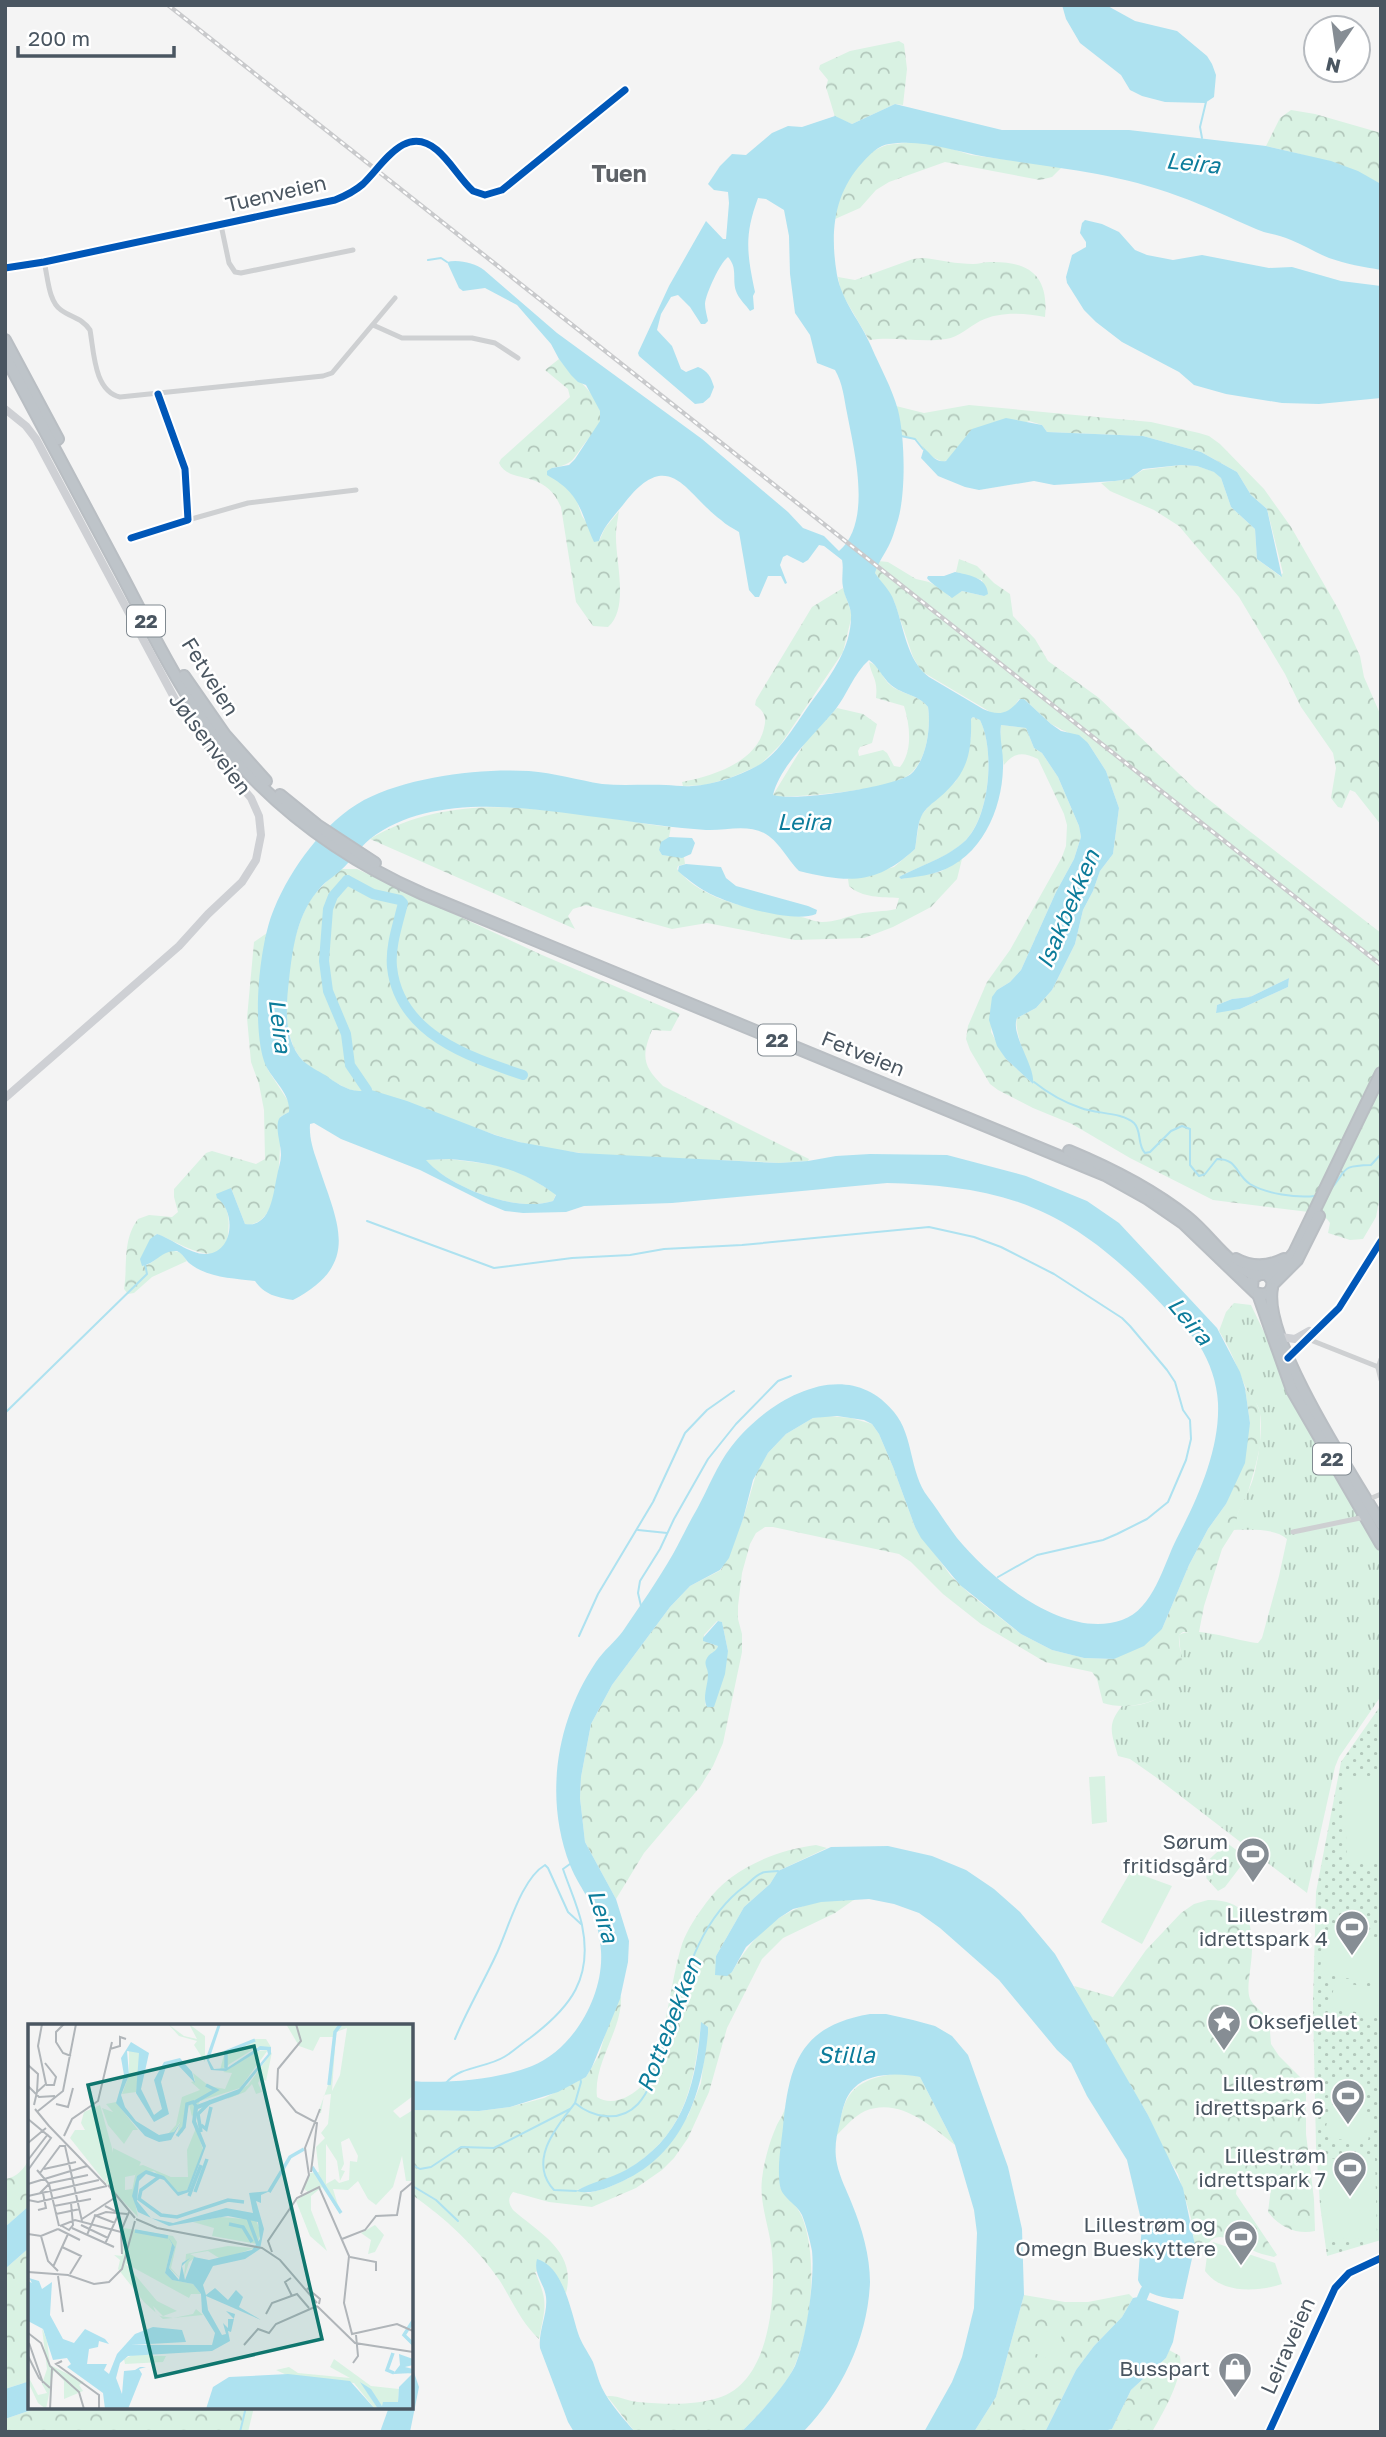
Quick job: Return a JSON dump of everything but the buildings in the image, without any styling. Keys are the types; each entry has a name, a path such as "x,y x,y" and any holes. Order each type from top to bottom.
{"highway":[{"name":"Fetveien","path":"5,340 162,637 195,694 220,730 250,765 314,827"},
{"name":"Fetveien","path":"5,356 189,698 235,760 276,801 361,859 445,896 1092,1161 1166,1201 1200,1227 1235,1274 1255,1290 1303,1390 1381,1524"},
{"path":"1347,1145 1303,1250 1291,1268 1267,1280 1252,1280 1255,1290 1267,1294 1267,1280 1294,1253 1381,1073"},
{"path":"1217,1249 1241,1262 1263,1266 1284,1258 1301,1238"},
{"name":"Fetveien","path":"1217,1249 1233,1264 1267,1280 1276,1334 1292,1390 1381,1544"},
{"name":"22","path":"1217,1249 1227,1271 1255,1303 1276,1334"}],"main road":[{"name":"Jølsenveien","path":"5,409 26,426 40,446 177,703 207,746 251,798 259,816 261,835 256,860 242,882 179,946 5,1098"},
{"path":"1289,1358 1345,1300 1381,1241"},
{"path":"1276,1334 1295,1339 1324,1322"}],"street":[{"name":"Tuenveien","path":"5,270 323,204 347,195 363,184 395,149 406,143 421,142 431,146 448,161 473,191 491,194 502,190 625,90"},
{"path":"221,225 229,263 235,272 242,274 353,250"},
{"path":"44,262 52,299 58,308 85,323 90,330 100,377 106,390 115,396 124,397 332,373 395,298"},
{"path":"373,325 402,338 472,338 495,343 518,358"},
{"path":"158,394 185,469 188,520"},
{"path":"131,538 248,503 356,490"},
{"path":"1313,1341 1379,1368"},
{"path":"1381,1359 1381,1380"},
{"path":"1374,1497 1381,1494"},
{"path":"1293,1532 1365,1517"},
{"name":"Leiraveien","path":"1269,2432 1322,2311 1335,2288 1349,2273 1381,2258"}],"green space":[{"path":"899,41 904,44 907,69 903,105 895,104 852,124 835,117 826,87 828,80 819,69 820,65 850,51"},
{"path":"1291,110 1381,133 1381,184 1339,166 1266,146 1280,118"},
{"path":"912,142 936,144 971,155 1062,167 1052,177 1040,180 945,162 889,182 876,190 860,208 835,219 845,186 865,158 884,146"},
{"path":"913,259 967,264 1004,262 1026,268 1040,281 1044,291 1045,317 1004,314 980,321 960,334 946,339 869,340 841,292 838,277 855,280"},
{"path":"559,359 593,396 598,404 600,421 572,460 552,468 561,483 575,496 582,516 599,541 605,528 619,511 616,545 620,596 615,619 608,627 593,626 576,602 561,507 554,495 546,486 511,474 499,463 570,397 568,389 545,370"},
{"path":"969,405 1151,422 1209,436 1220,444 1264,489 1291,527 1340,612 1360,656 1364,677 1381,716 1381,825 1355,792 1350,790 1342,808 1331,798 1336,768 1333,753 1301,707 1285,674 1239,597 1179,526 1154,510 1110,491 1101,483 1128,479 1143,470 1181,465 1197,466 1215,472 1221,478 1231,507 1255,529 1257,559 1280,576 1283,573 1267,509 1251,495 1237,472 1201,452 1143,436 1047,432 1042,425 1029,421 943,462 930,456 917,440 901,436 896,406 924,413"},
{"path":"959,559 977,566 1010,594 1013,616 1035,639 1048,661 1099,698 1195,789 1381,933 1381,1191 1376,1217 1363,1239 1350,1240 1328,1233 1330,1223 1317,1213 1213,1200 1130,1158 1072,1124 1033,1108 990,1084 970,1050 966,1039 968,1026 987,982 1010,950 1062,857 1066,846 1067,825 1038,759 1019,754 1004,765 1000,744 1001,725 1026,728 1034,748 1042,753 1058,777 1081,837 1074,859 1021,970 1010,982 997,990 991,1032 1006,1059 1033,1084 1020,1040 1017,1018 1036,1008 1052,990 1075,944 1083,910 1100,871 1113,854 1119,808 1106,771 1088,743 1051,724 1024,699 1019,699 1012,710 1006,713 992,713 921,671 913,657 894,601 875,573 878,561 888,562 916,579 929,582 950,597 962,591 984,596 982,580 956,572","holes":["1289,978 1288,987 1240,1009 1216,1012 1217,1005 1232,999 1250,997"]},
{"path":"843,588 852,615 843,652 781,744 760,765 730,778 705,785 683,786 682,782 732,766 753,750 760,740 765,721 763,712 755,705 756,700 812,607"},
{"path":"869,662 878,668 893,687 919,699 928,707 926,743 916,768 900,780 885,785 846,792 777,797 773,795 806,741 837,708 863,714 877,724 872,743 860,747 859,756 883,750 894,766 900,767 909,746 908,721 904,706 876,698"},
{"path":"973,717 980,720 988,747 988,782 974,829 966,840 951,852 899,877 901,879 940,872 962,859 957,879 931,907 893,927 864,938 795,940 707,923 672,929 586,905 573,909 568,916 575,929 370,839 401,824 462,809 526,808 590,815 671,827 669,837 663,841 659,850 662,855 684,857 685,864 677,869 689,881 718,898 734,903 822,922 896,909 899,898 860,893 849,886 848,879 894,867 915,849 920,817 956,781 971,738"},
{"path":"342,869 357,869 542,955 680,1014 671,1031 652,1030 648,1039 646,1061 656,1079 663,1086 809,1159 808,1161 779,1163 648,1158 550,1149 500,1136 368,1090 350,1090 309,1066 293,1045 288,1027 286,1005 290,960 308,904"},
{"path":"267,933 259,987 259,1016 268,1070 290,1104 289,1112 280,1117 279,1163 273,1199 267,1213 258,1222 245,1224 231,1188 223,1203 228,1215 228,1235 224,1247 217,1252 208,1254 197,1251 156,1234 142,1266 169,1251 181,1253 187,1261 152,1277 134,1293 128,1294 124,1289 128,1244 138,1219 149,1215 172,1217 178,1212 174,1189 206,1153 212,1151 256,1164 265,1159 264,1110 251,1062 247,1018 254,942"},
{"path":"449,1159 504,1166 556,1194 553,1201 538,1204 503,1201 485,1196 451,1180 425,1160"},
{"path":"1234,1303 1251,1305 1263,1330 1275,1345 1381,1526 1381,1696 1335,1767 1307,1893 1157,1778 1130,1759 1118,1756 1112,1736 1112,1724 1122,1706 1143,1704 1158,1698 1182,1669 1179,1635 1186,1632 1206,1633 1258,1643 1262,1638 1287,1539 1270,1531 1234,1530 1236,1517 1253,1479 1261,1425 1258,1406 1246,1389 1219,1331 1226,1312"},
{"path":"1245,1388 1260,1412 1260,1446 1248,1492 1238,1513 1234,1530 1222,1549 1204,1606 1199,1632 1183,1632 1179,1635 1182,1669 1179,1680 1162,1696 1138,1705 1103,1703 1097,1679 1092,1672 1045,1662 981,1624 899,1554 773,1527 765,1527 756,1533 742,1573 738,1619 742,1634 742,1652 723,1743 700,1787 644,1853 616,1899 585,1842 580,1798 581,1777 591,1724 612,1685 670,1607 690,1586 721,1570 743,1519 757,1471 768,1453 786,1434 813,1418 828,1416 851,1418 872,1424 893,1467 915,1527 951,1576 1021,1634 1052,1650 1084,1658 1114,1659 1162,1629 1189,1565 1208,1529 1226,1504 1250,1423","holes":["717,1621 722,1622 728,1651 705,1706 711,1653 717,1651 718,1646 704,1641 704,1635"]},
{"path":"1381,1705 1381,2240 1327,2256 1316,2146 1313,2004 1316,1892 1341,1762"},
{"path":"1105,1776 1107,1822 1092,1824 1089,1777"},
{"path":"1381,1776 1381,1863 1347,1864 1344,1777"},
{"path":"1227,1843 1247,1858 1225,1887 1218,1891 1207,1879 1203,1865"},
{"path":"816,1845 827,1848 778,1871 770,1884 744,1907 716,1956 732,1972 755,1939 782,1916 815,1903 855,1899 835,1913 783,1938 762,1959 727,2028 709,2092 688,2138 674,2158 636,2188 592,2207 549,2202 513,2192 511,2195 509,2201 513,2210 553,2244 566,2266 566,2293 550,2268 535,2272 544,2305 539,2339 522,2319 500,2281 481,2256 448,2223 413,2196 413,2110 479,2111 510,2107 544,2098 586,2077 599,2055 621,1995 618,2021 599,2071 597,2097 613,2101 632,2094 644,2083 651,2069 662,2034 682,1944 699,1912 728,1880 755,1863 785,1851","holes":["701,2023 708,2027 701,2083 688,2116 629,2178 588,2193 577,2190 627,2170 662,2141 683,2107 690,2088"]},
{"path":"1131,1871 1172,1886 1142,1944 1101,1922"},
{"path":"1208,1900 1235,1905 1248,1921 1252,1944 1248,1985 1250,1999 1269,2019 1271,2044 1279,2056 1306,2083 1306,2134 1315,2231 1295,2231 1283,2226 1268,2212 1271,2188 1268,2182 1256,2178 1241,2178 1237,2185 1236,2194 1277,2255 1274,2257 1219,2237 1209,2243 1205,2251 1195,2250 1191,2218 1178,2174 1162,2148 1148,2115 1074,1986 1113,1997 1146,1950 1181,1913 1194,1904"},
{"name":"Lillestrøm idrettspark 4","path":"1327,1931 1381,1941 1379,1984 1319,1973"},
{"path":"1335,1981 1381,1990 1376,2016 1330,2007"},
{"path":"902,2073 920,2077 955,2145 913,2115 890,2108 861,2113 835,2137 847,2100 858,2086 874,2078"},
{"path":"785,2108 780,2187 802,2217 810,2251 811,2271 806,2331 795,2365 779,2391 741,2432 635,2432 607,2396 658,2403 708,2401 735,2389 749,2375 759,2357 766,2337 773,2293 771,2244 762,2198 762,2179 769,2146"},
{"name":"Lillestrøm idrettspark 6","path":"1330,2108 1373,2117 1367,2145 1324,2136"},
{"name":"Lillestrøm idrettspark 7","path":"1375,2157 1377,2238 1325,2239 1323,2159"},
{"path":"28,2162 28,2207 5,2227 5,2179 22,2169"},
{"name":"Lillestrøm og Omegn Bueskyttere","path":"1213,2242 1275,2263 1282,2284 1262,2289 1240,2289 1221,2284 1205,2271"},
{"path":"28,2249 28,2382 5,2389 5,2269"},
{"path":"1129,2294 1133,2298 1122,2317 1094,2346 1076,2370 1045,2432 974,2432 996,2397 1024,2295 1065,2302 1088,2302"},
{"path":"1053,2327 1062,2333 1058,2357 1053,2361 1034,2353 1031,2346"},
{"path":"1169,2350 1180,2356 1179,2374 1172,2395 1152,2432 1100,2432 1112,2429 1131,2390 1166,2358"},
{"path":"34,2409 254,2409 248,2432 5,2432 5,2419"}],"water":[{"path":"1062,5 1106,5 1135,21 1177,31 1207,56 1212,64 1216,75 1214,97 1205,103 1165,102 1130,90 1121,75 1080,43 1066,19"},
{"name":"Leira","path":"895,104 1002,130 1129,130 1266,146 1331,161 1358,171 1381,184 1381,270 1329,258 1291,240 1260,231 1188,200 1130,181 926,144 902,143 878,148 868,156 845,187 834,230 839,285 889,386 902,435 904,465 901,508 892,539 875,573 892,597 910,652 921,670 983,709 994,713 1004,712 1020,699 1024,699 1061,731 1079,735 1088,743 1106,771 1119,808 1113,854 1100,871 1083,910 1075,944 1052,990 1036,1008 1017,1018 1017,1033 1031,1069 1033,1084 1006,1059 997,1046 989,1020 992,997 1021,970 1074,859 1081,837 1058,777 1042,753 1034,748 1026,728 1001,725 1002,784 993,816 977,844 966,856 938,872 901,879 899,877 951,852 966,840 974,829 988,782 988,748 980,720 973,717 966,762 956,780 923,814 915,849 887,869 861,878 833,878 799,871 769,836 750,829 694,829 552,811 488,807 456,808 396,823 370,839 321,887 306,908 295,942 288,990 287,1022 292,1043 303,1061 345,1088 357,1091 368,1089 407,1101 519,1142 579,1153 779,1163 870,1154 947,1155 1026,1176 1087,1201 1119,1223 1217,1328 1240,1372 1245,1388 1250,1423 1245,1463 1226,1504 1208,1529 1189,1565 1162,1629 1144,1646 1114,1659 1084,1658 1052,1650 1021,1634 960,1585 921,1538 879,1434 872,1424 864,1420 837,1416 813,1418 786,1434 768,1453 753,1480 729,1558 720,1570 690,1586 670,1607 612,1685 591,1724 581,1777 580,1798 585,1842 616,1899 629,1941 628,1962 620,1999 592,2067 586,2077 558,2092 510,2107 479,2111 413,2110 413,2081 472,2080 532,2066 561,2047 573,2034 592,2002 601,1968 598,1932 589,1901 572,1870 557,1813 558,1760 563,1734 582,1685 602,1654 623,1631 676,1549 726,1454 765,1413 808,1389 831,1384 853,1386 875,1395 894,1412 905,1432 922,1487 953,1533 971,1554 1030,1602 1053,1614 1100,1624 1122,1620 1133,1614 1150,1596 1200,1490 1215,1438 1218,1403 1206,1358 1195,1339 1144,1286 1106,1252 1064,1223 1018,1202 970,1190 887,1183 672,1203 584,1206 566,1212 523,1213 505,1211 486,1203 420,1170 341,1139 314,1123 310,1124 310,1134 339,1239 337,1256 329,1271 315,1286 293,1300 281,1298 271,1295 255,1281 204,1272 189,1263 177,1251 167,1252 142,1266 140,1259 150,1239 157,1234 201,1254 216,1252 223,1246 227,1239 229,1221 227,1212 216,1194 231,1188 245,1224 260,1221 269,1208 281,1158 278,1122 289,1112 289,1105 284,1092 267,1068 260,1045 258,1006 264,942 281,893 299,862 335,821 364,800 401,785 466,773 529,771 618,785 689,786 726,779 757,766 774,753 834,669 848,639 851,613 843,587 842,560 824,546 819,545 803,563 787,555 783,557 780,565 787,583 785,584 781,576 768,576 759,597 755,597 749,590 739,532 723,522 677,480 666,476 654,477 641,485 611,520 599,541 594,542 578,503 567,489 547,475 547,471 569,465 575,459 600,421 600,411 586,385 571,375 551,344 517,305 485,288 463,291 447,262 466,262 484,270 557,333 702,439 803,528 824,536 839,551 856,522 857,465 838,375 835,370 817,363 810,335 795,313 789,236 784,210 766,199 758,198 750,223 748,245 755,292 754,309 750,311 737,294 734,269 728,257 717,272 708,293 705,304 708,321 705,324 701,324 678,295 671,297 661,314 657,330 672,346 681,369 686,372 698,367 709,375 714,387 710,397 703,403 695,404 638,353 669,286 706,221 726,239 728,192 714,190 708,184 720,166 732,154 746,155 772,133 788,126 802,127 835,116 852,124","holes":["869,660 891,685 920,699 928,707 927,742 916,768 901,779 866,788 821,795 773,795 783,772 835,710 859,671","449,1159 506,1168 556,1195 553,1201 538,1204 503,1201 485,1196 451,1180 426,1160"]},
{"path":"1085,220 1119,232 1135,250 1147,255 1173,260 1202,255 1269,268 1292,267 1341,281 1381,286 1381,398 1319,404 1282,403 1226,394 1194,385 1179,372 1122,342 1084,310 1067,283 1072,255 1086,247 1080,233"},
{"path":"1006,418 1042,425 1047,432 1143,436 1201,452 1237,472 1251,495 1267,509 1282,577 1257,559 1255,529 1231,507 1221,478 1214,472 1197,466 1143,469 1129,479 1115,481 1054,485 1034,481 979,490 938,476 921,458 924,448 936,459 946,461 972,429"},
{"path":"955,572 981,580 988,594 984,596 962,591 952,598 927,578"},
{"path":"669,837 692,838 695,843 691,854 682,858 662,855 659,850 661,842"},
{"path":"686,864 721,867 726,878 736,886 808,906 817,910 816,914 777,915 715,896 678,871 679,866"},
{"path":"1289,978 1288,987 1240,1009 1216,1013 1217,1005 1232,999 1250,997"},
{"path":"718,1621 722,1622 728,1651 725,1674 714,1707 707,1707 705,1695 708,1674 705,1662 718,1646 703,1641 703,1638"},
{"path":"888,1846 932,1856 966,1870 994,1889 1020,1912 1055,1954 1148,2115 1183,2188 1195,2245 1183,2299 1150,2293 1138,2280 1142,2224 1127,2160 1087,2096 1071,2063 999,1980 919,1913 869,1899 821,1902 793,1909 746,1947 732,1972 727,1976 715,1975 716,1956 744,1907 770,1884 778,1871 831,1847"},
{"name":"Stilla","path":"870,2014 886,2014 913,2020 935,2026 952,2036 968,2055 1008,2167 1022,2229 1024,2295 996,2397 974,2432 924,2432 952,2382 962,2357 974,2308 977,2233 974,2210 955,2145 920,2077 876,2076 860,2083 846,2099 836,2143 838,2169 862,2232 870,2272 868,2303 858,2343 830,2399 804,2431 741,2432 771,2400 795,2366 809,2310 813,2263 810,2242 802,2215 784,2194 779,2179 789,2084 803,2051 813,2038 846,2020"},
{"path":"701,2022 708,2027 708,2033 701,2078 686,2120 675,2138 661,2155 623,2181 594,2191 576,2191 614,2176 646,2157 674,2125 690,2087"},
{"path":"28,2207 28,2249 5,2269 5,2227"},
{"path":"537,2259 546,2263 560,2280 579,2337 593,2362 602,2388 635,2432 574,2432 568,2422 540,2348 546,2303 545,2292 536,2269"},
{"path":"1138,2297 1179,2311 1173,2342 1166,2358 1131,2390 1112,2429 1100,2432 1045,2432 1076,2370 1094,2346 1122,2317 1133,2298"},
{"path":"413,2370 419,2387 410,2432 380,2432 388,2409 413,2409"},
{"path":"28,2382 28,2409 34,2409 5,2419 5,2389"}],"waterway":[{"path":"1202,138 1200,127 1206,102"},
{"path":"428,260 441,258 447,262"},
{"path":"901,436 915,439 923,449"},
{"path":"347,880 373,894 403,903 393,943 392,967 397,990 408,1010 422,1026 460,1051 523,1075"},
{"path":"347,880 333,896 328,909 324,961 328,991 346,1034 350,1065 367,1090"},
{"name":"Isakbekken","path":"1034,1082 1074,1106 1129,1119 1138,1130 1145,1153 1150,1152 1171,1131 1182,1126 1190,1129 1190,1165 1199,1176 1205,1174 1217,1159 1224,1160 1233,1164 1245,1180 1257,1187 1282,1194 1315,1196"},
{"name":"Isakbekken","path":"1329,1191 1345,1170 1353,1166 1371,1165 1381,1154"},
{"path":"367,1221 494,1268 572,1258 630,1255 664,1249 742,1245 929,1227 974,1237 1001,1247 1054,1274 1122,1318 1167,1370 1175,1382 1183,1410 1190,1420 1191,1439 1186,1460 1168,1502 1147,1519 1103,1540 1037,1555 998,1577"},
{"path":"5,1413 147,1274 145,1264"},
{"path":"641,1606 638,1593 640,1581 708,1459 736,1424 778,1381 791,1376"},
{"path":"579,1636 598,1594 653,1502 685,1433 707,1410 734,1391"},
{"path":"638,1530 667,1533"},
{"name":"Leira","path":"446,2083 458,2073 497,2061 511,2053 557,2015 576,1990 584,1961 585,1944 580,1918 563,1869 570,1864"},
{"name":"Leira","path":"455,2039 496,1955 522,1893 536,1872 545,1865 568,1912 581,1924"},
{"name":"Rottebekken","path":"580,2078 575,2103 590,2112 615,2116 638,2104 653,2078 683,1983 701,1939 713,1919 728,1901 755,1877 764,1872 778,1871"},
{"path":"575,2103 553,2133 544,2156 543,2167 546,2179 554,2190 576,2191"},
{"path":"413,2165 420,2169 431,2167 461,2147 494,2148 570,2109"},
{"path":"413,2186 436,2200 458,2221"},
{"path":"1142,2298 1145,2291"},
{"path":"240,2432 246,2409"}],"railway":[{"path":"168,5 1381,965"}],"cycle path":[{"path":"5,268 335,200 363,184 396,150 415,141 437,150 473,191 485,195 502,190 625,90"},
{"path":"131,538 188,520 185,469 158,394"},
{"path":"1288,1358 1339,1308 1381,1241"},
{"path":"1269,2432 1335,2288 1349,2273 1381,2258"}],"place":[{"name":"Sørum fritidsgård","path":"1253,1884"},
{"name":"Lillestrøm idrettspark 4","path":"1352,1957"},
{"name":"Oksefjellet","path":"1224,2052"},
{"name":"Lillestrøm idrettspark 6","path":"1348,2126"},
{"name":"Lillestrøm idrettspark 7","path":"1350,2198"},
{"name":"Lillestrøm og Omegn Bueskyttere","path":"1241,2267"},
{"name":"Busspart","path":"1235,2399"}],"district":[{"name":"Tuen","path":"619,174"}]}
